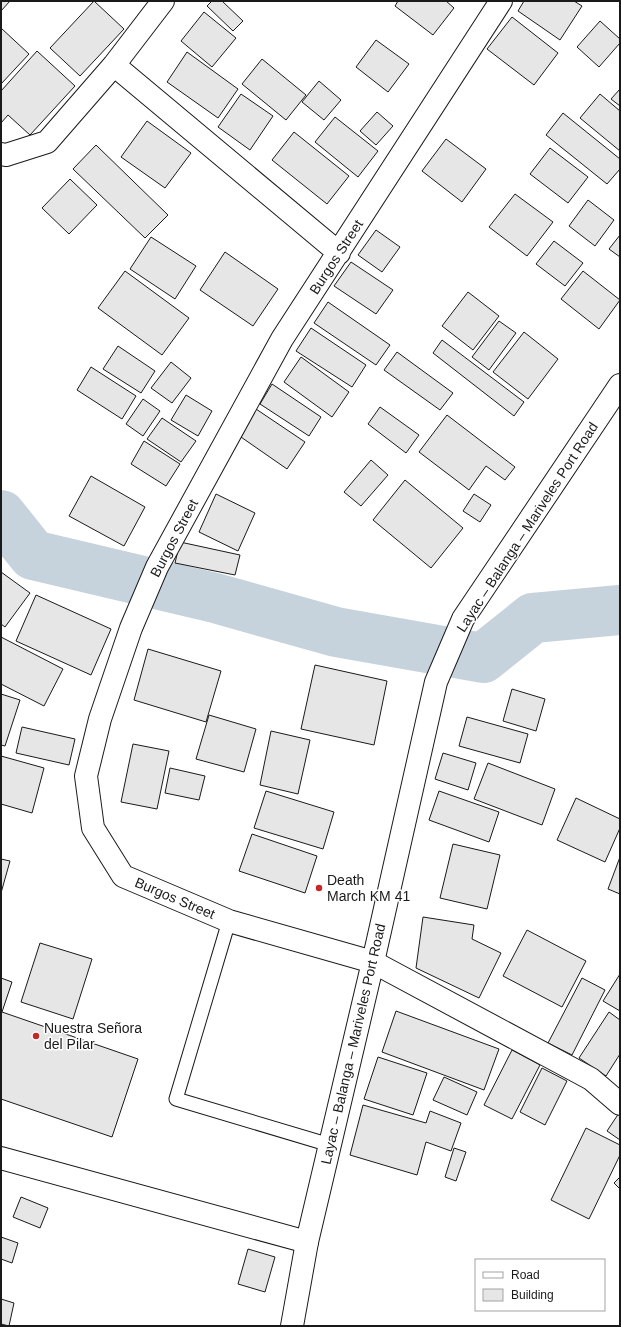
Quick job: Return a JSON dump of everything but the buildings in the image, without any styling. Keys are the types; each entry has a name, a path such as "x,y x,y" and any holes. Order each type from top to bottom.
{"street":[{"path":"1,154 6,155 47,142 114,65 162,1"},
{"name":"Burgos Street","path":"501,1 282,339 157,567 131,628 100,719 86,776 93,828 124,876 229,921 373,962 592,1079 620,1104"},
{"path":"114,65 339,253"},
{"name":"Layac – Balanga – Mariveles Port Road","path":"292,1326 307,1242 373,962 436,682 464,619 620,385"},
{"path":"1,1158 307,1242"}],"lane":[{"path":"229,921 176,1100 330,1145"}],"waterway":[{"path":"1,515 33,555 215,598 336,632 483,658 533,618 620,610"}],"place":[{"name":"Death March KM 41","path":"319,888"},
{"name":"Nuestra Señora del Pilar","path":"36,1036"}]}
